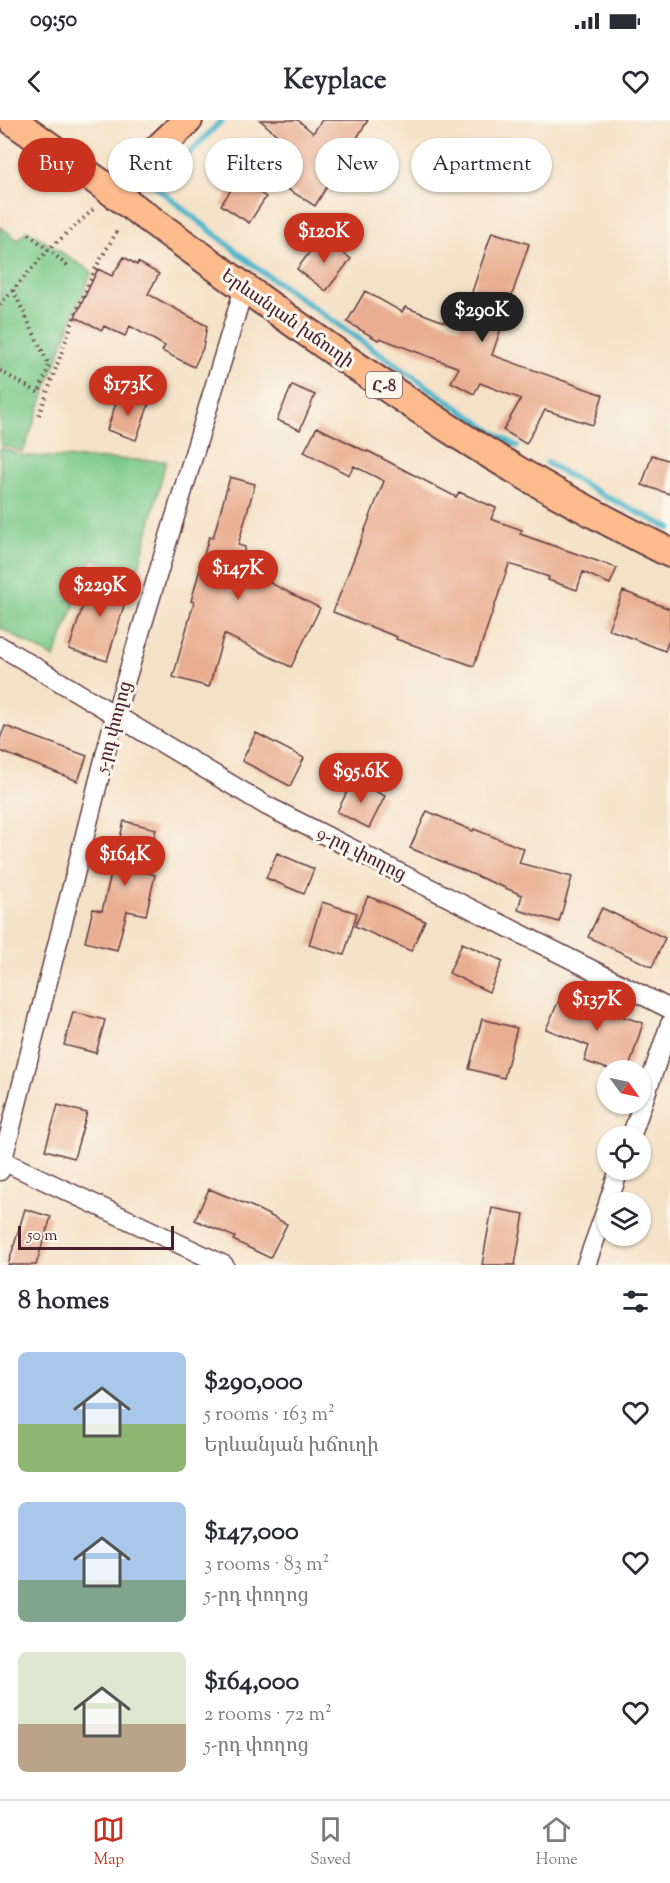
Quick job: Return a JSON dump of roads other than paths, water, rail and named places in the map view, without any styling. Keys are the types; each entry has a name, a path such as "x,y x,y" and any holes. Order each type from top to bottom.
{"main road":[{"name":"Երևանյան խճուղի","path":"12,120 108,188"},
{"path":"169,138 188,120"},
{"name":"Երևանյան խճուղի","path":"113,192 244,288 465,438 524,474 670,553"}],"street":[{"name":"5-րդ փողոց","path":"1,1166 115,716 244,288"},
{"name":"9-րդ փողոց","path":"0,646 267,806 670,1009"},
{"path":"635,1126 670,1024"},
{"path":"1,1166 224,1265"},
{"path":"586,1265 597,1234"}],"waterway":[{"path":"222,120 156,187 261,271 494,433 517,446"},
{"path":"547,463 599,493 670,528"}]}
